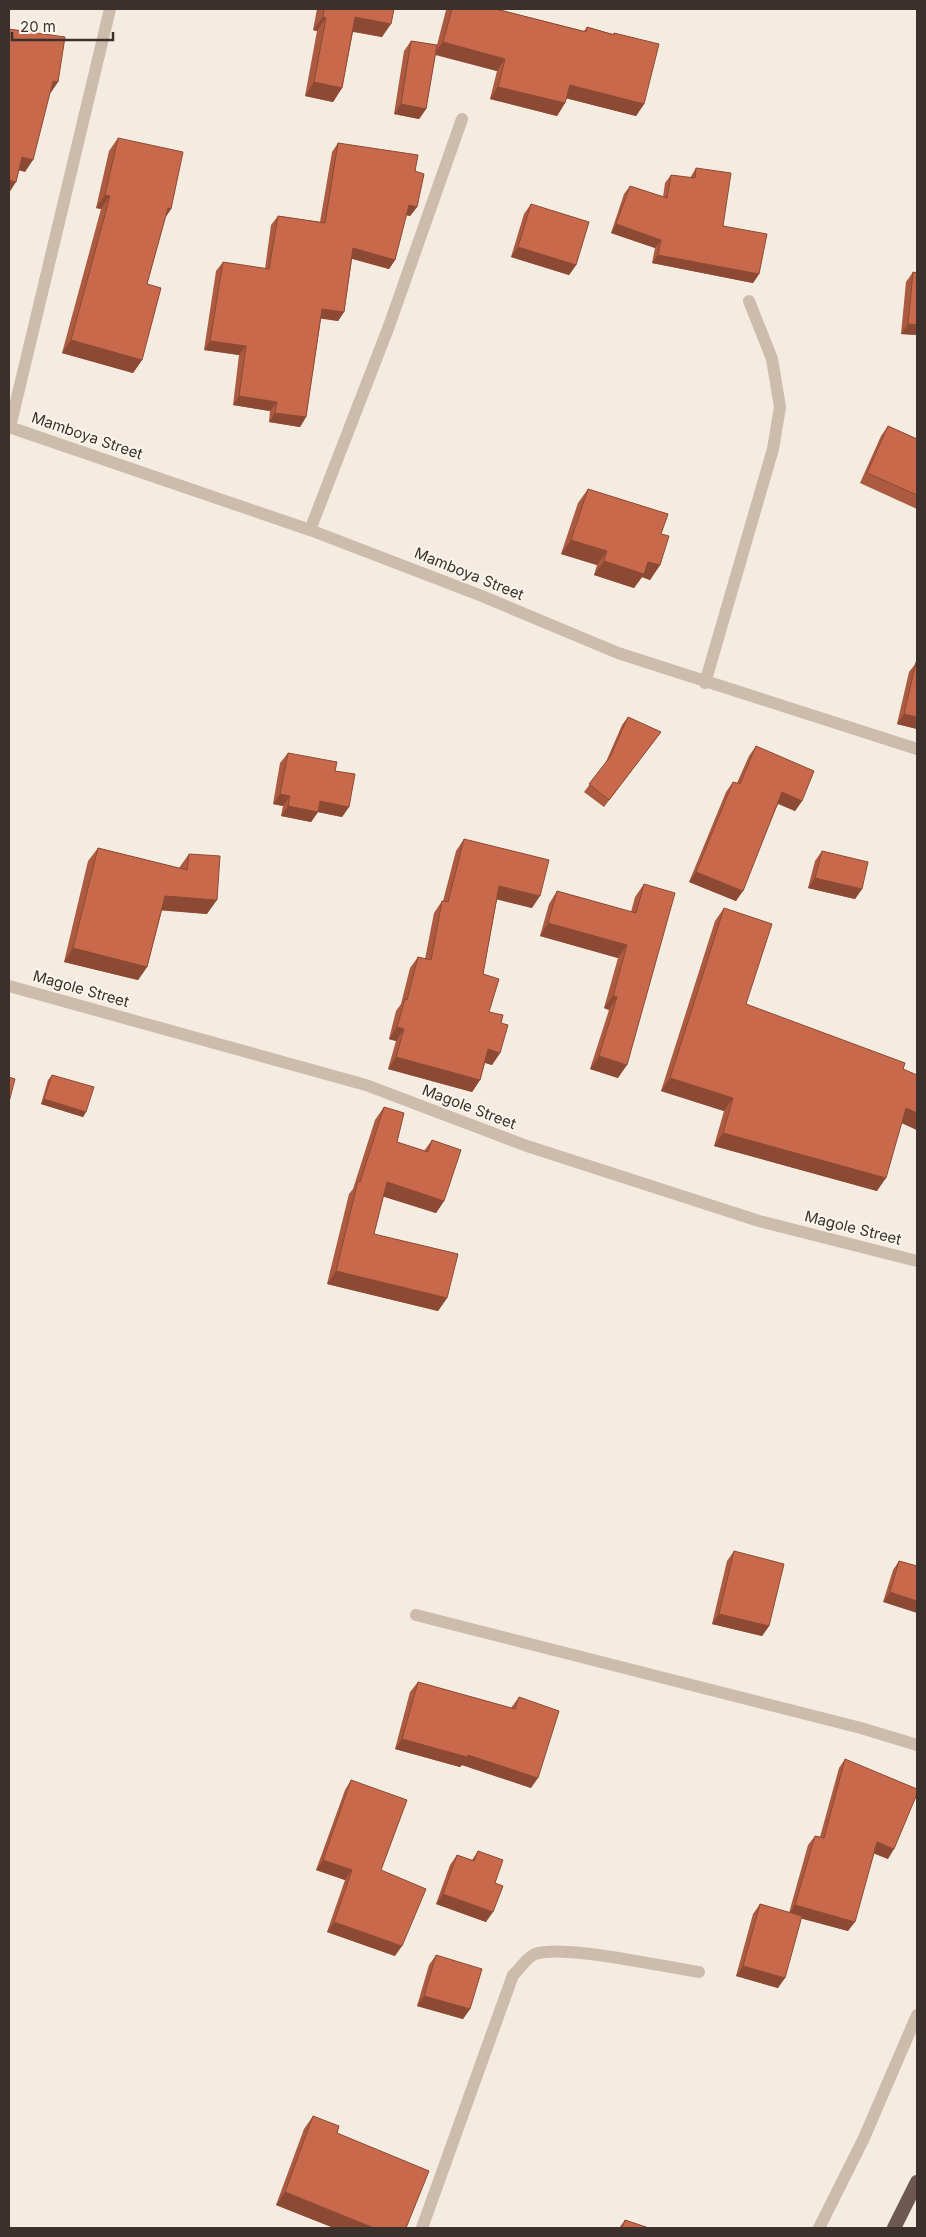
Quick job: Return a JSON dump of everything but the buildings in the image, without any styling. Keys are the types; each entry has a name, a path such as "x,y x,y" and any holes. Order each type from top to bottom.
{"highway":[{"path":"894,2228 917,2182"}],"street":[{"path":"10,427 110,9"},
{"path":"310,530 389,326 462,119"},
{"path":"705,682 773,449 780,407 772,360 749,302"},
{"name":"Mamboya Street","path":"10,427 310,530 482,596 618,653 917,749"},
{"name":"Magole Street","path":"9,986 366,1085 527,1146 758,1221 917,1261"},
{"path":"416,1616 861,1728 917,1745"},
{"path":"422,2228 513,1975 532,1955 546,1951 568,1952 699,1972"},
{"path":"819,2228 864,2138 917,2015"}]}
